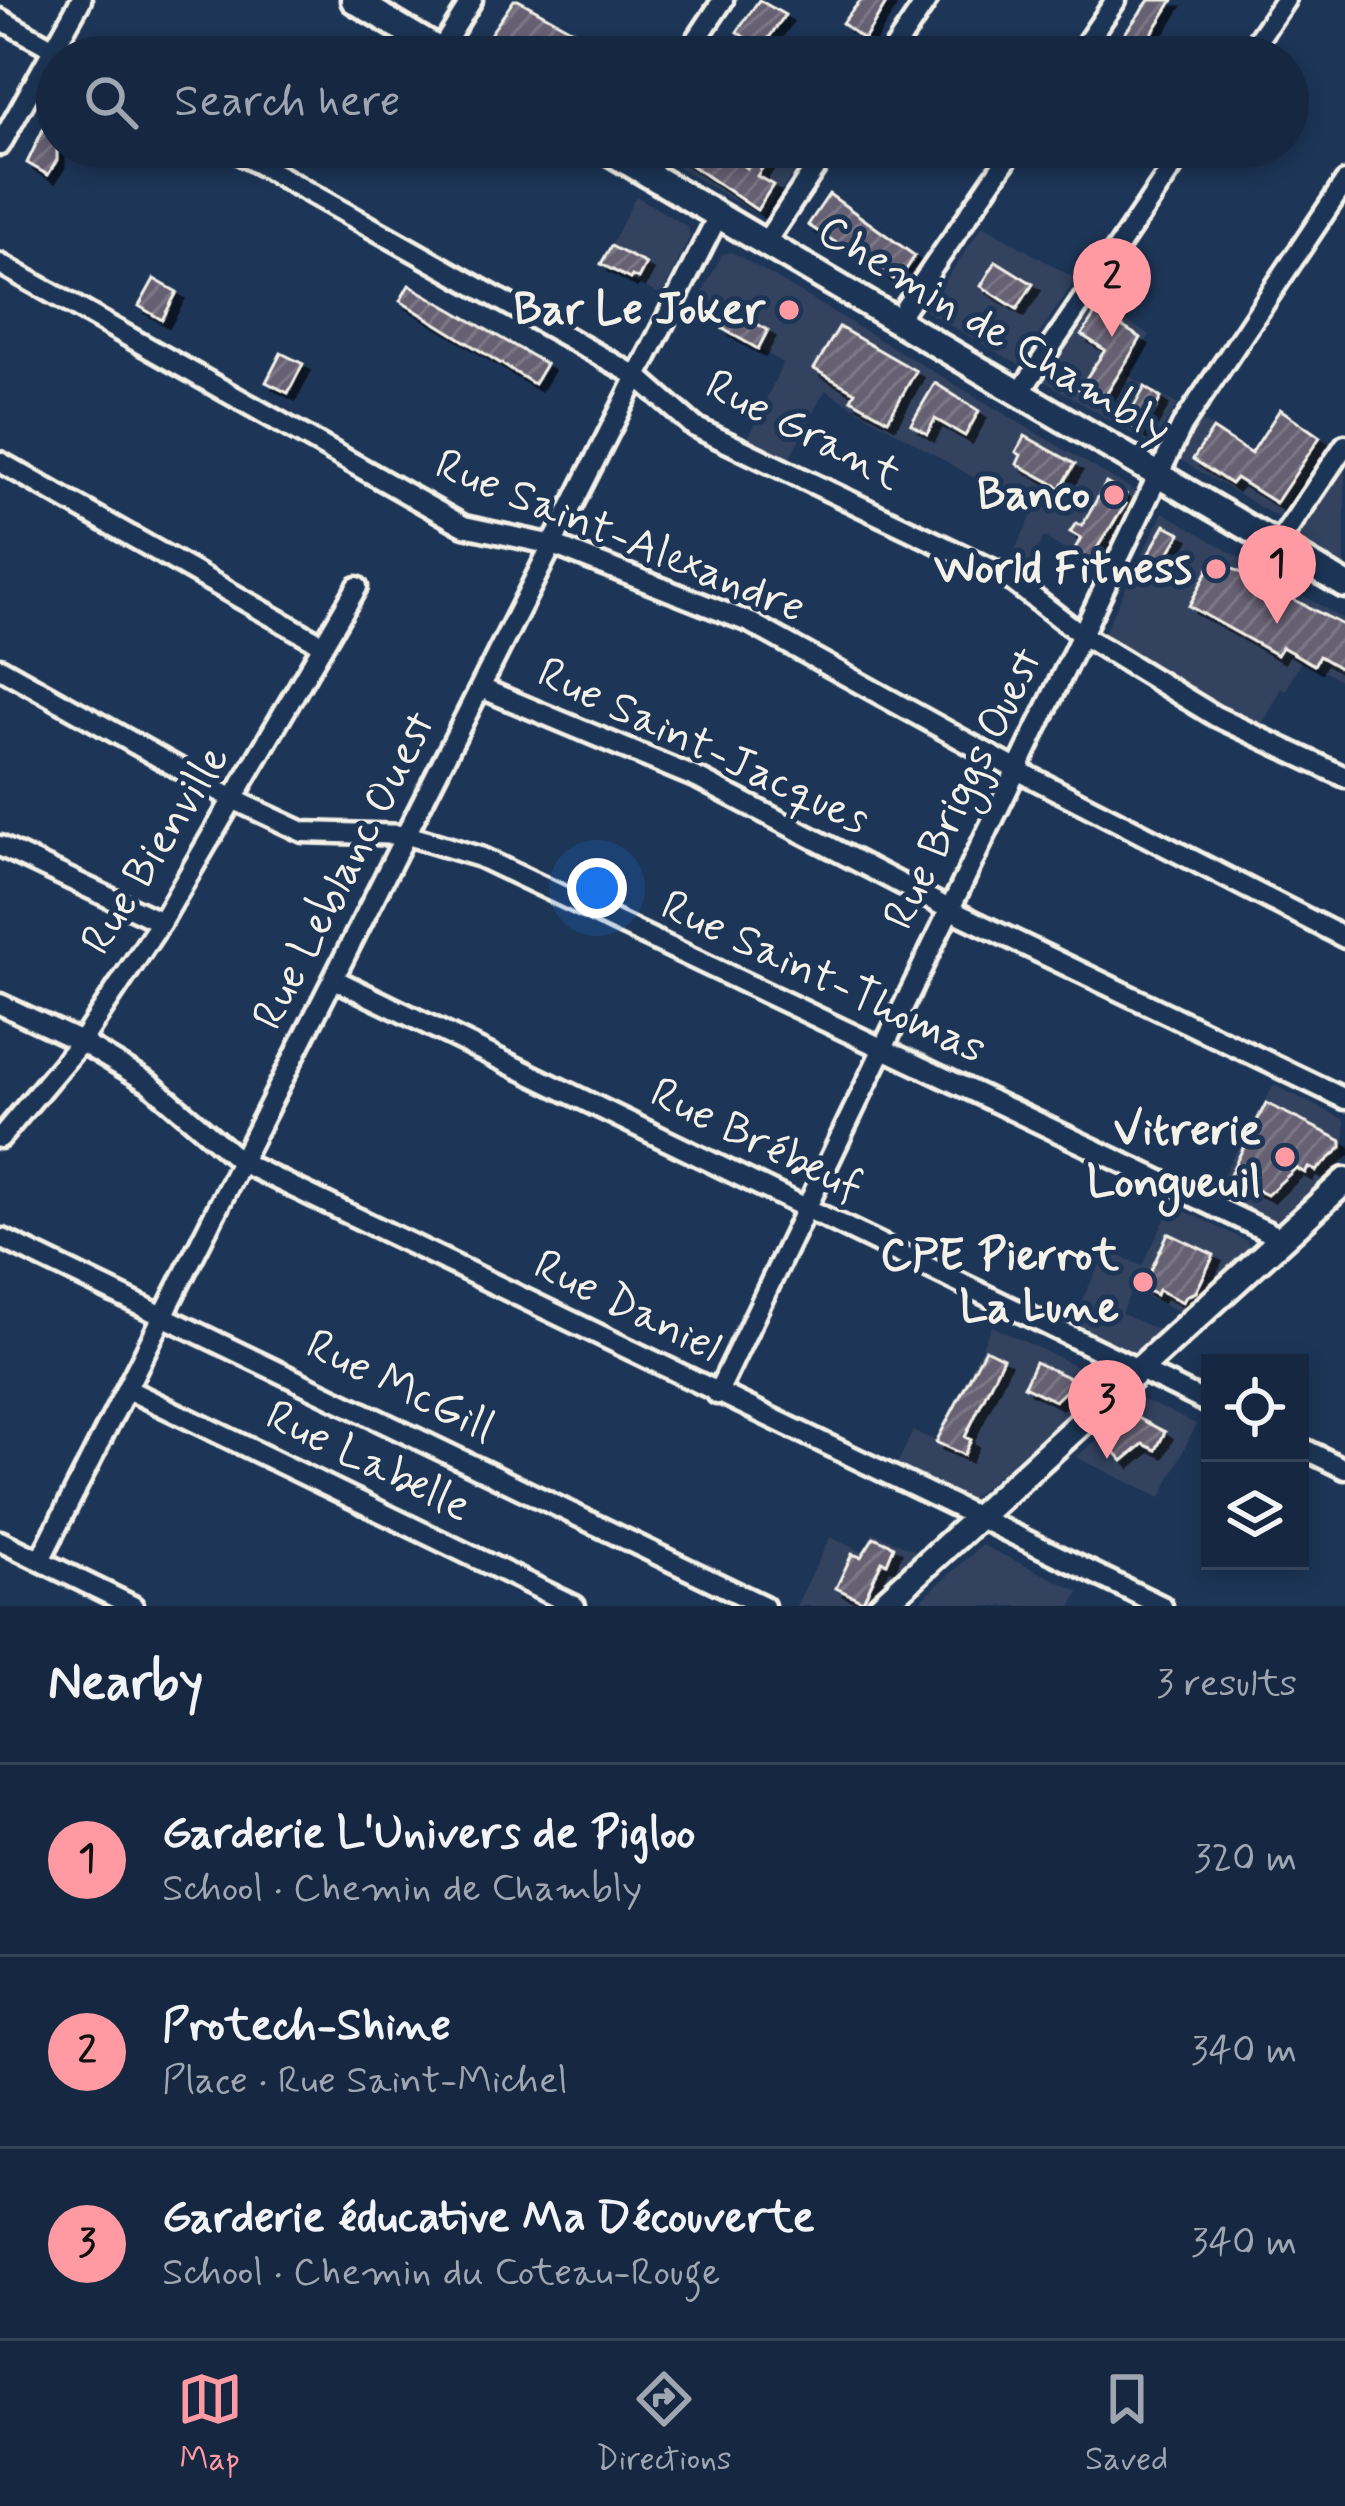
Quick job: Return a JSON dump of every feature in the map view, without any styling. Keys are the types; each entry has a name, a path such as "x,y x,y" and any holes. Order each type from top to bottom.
{"main road":[{"path":"354,0 415,36"},
{"name":"Chemin de Chambly","path":"643,168 1345,585"},
{"path":"881,1606 1345,1181"}],"street":[{"path":"67,36 81,0"},
{"path":"454,36 472,0"},
{"path":"699,36 723,0"},
{"path":"903,36 927,0"},
{"path":"1091,36 1116,0"},
{"path":"1260,36 1285,0"},
{"path":"0,19 36,39"},
{"path":"0,145 36,91"},
{"name":"Rue Grant","path":"265,168 638,377 695,427 1004,574 1082,634 1216,716 1345,777"},
{"path":"765,244 815,168"},
{"path":"896,322 1001,168"},
{"path":"1019,394 1172,168"},
{"name":"Rue Briggs Ouest","path":"717,1394 1182,425 1345,182"},
{"name":"Rue Leblanc Ouest","path":"40,1560 718,216"},
{"name":"Rue Saint-Alexandre","path":"0,264 464,526 553,545 751,623 1017,770 1345,938"},
{"path":"1278,544 1345,445"},
{"path":"0,461 323,645"},
{"name":"Rue Bienville","path":"0,1138 81,1042 161,922 357,587"},
{"name":"Rue Saint-Thomas","path":"0,668 235,800 303,832 407,835 480,857 1283,1239"},
{"name":"Rue Saint-Jacques","path":"481,688 699,779 951,910 1345,1099"},
{"path":"0,846 161,922"},
{"name":"Rue Brébeuf","path":"334,979 1201,1400"},
{"name":"Rue Daniel","path":"0,1004 81,1042 149,1083 241,1162 1162,1606"},
{"name":"Rue McGill","path":"3,1238 764,1606"},
{"name":"Rue Labelle","path":"127,1389 575,1606"},
{"path":"1309,1452 1345,1469"},
{"path":"0,1541 133,1606"}],"shaded area":[{"path":"680,168 798,168 761,217"},
{"path":"636,196 688,227 690,236 662,296 601,265"},
{"path":"983,225 1076,279 1019,365 925,311"},
{"path":"732,252 1136,492 1098,571 1044,537 1022,578 1006,568 1033,513 825,390 787,463 746,442 783,363 693,311 722,254"},
{"path":"1095,303 1150,335 1126,374 1178,405 1151,445 1044,381"},
{"path":"1280,409 1329,443 1277,517 1177,458 1201,420 1251,454"},
{"path":"1345,445 1345,585 1278,543"},
{"path":"1163,512 1345,620 1345,683 1302,659 1263,724 1170,679 1104,632"},
{"path":"1274,1085 1345,1120 1345,1162 1280,1223 1212,1194"},
{"path":"1172,1205 1247,1241 1250,1251 1182,1313 1132,1290 1121,1313 1162,1332 1141,1352 1135,1354 1070,1324 1107,1250 1142,1266"},
{"path":"992,1326 1097,1376 1100,1382 971,1498 897,1464 913,1431 936,1441"},
{"path":"1144,1400 1196,1424 1161,1498 1076,1457"},
{"path":"873,1532 916,1551 860,1606 796,1606 830,1537 863,1552"},
{"path":"982,1545 1079,1591 1072,1606 914,1606"}],"building":[{"path":"518,0 583,36 489,36"},
{"path":"759,0 785,15 770,36 737,32"},
{"path":"861,0 888,0 866,36 842,23"},
{"path":"1149,0 1173,0 1150,36 1123,36"},
{"path":"36,144 36,168 52,168 48,175 27,163"},
{"path":"695,168 762,168 757,176 773,185 757,210"},
{"path":"829,194 915,256 898,282 808,225"},
{"path":"611,246 646,264 638,279 601,264"},
{"path":"996,261 1033,284 1017,309 981,286"},
{"path":"154,279 177,292 162,320 139,306"},
{"path":"409,285 546,364 534,384 400,301"},
{"path":"734,311 768,330 758,349 723,329"},
{"path":"1097,311 1141,338 1101,403 1079,389 1105,350 1082,335"},
{"path":"839,327 916,371 888,420 851,399 855,392 814,369"},
{"path":"281,353 303,364 288,393 266,382"},
{"path":"935,383 979,411 965,436 935,419 927,434 911,424"},
{"path":"1145,387 1161,398 1142,433 1125,422"},
{"path":"1280,409 1320,437 1276,503 1236,478 1231,484 1193,459 1213,429 1251,454"},
{"path":"1025,436 1075,464 1061,488 1017,464 1021,455 1016,452"},
{"path":"1106,483 1126,494 1122,502 1126,504 1097,548 1101,550 1091,568 1071,556 1081,538 1070,532 1076,523 1082,526"},
{"path":"1165,525 1181,533 1159,570 1144,562"},
{"path":"1214,559 1345,626 1345,671 1319,656 1314,665 1282,647 1277,655 1189,606"},
{"name":"Vitrerie Longueuil","path":"1266,1103 1342,1141 1342,1147 1316,1171 1308,1167 1305,1173 1296,1168 1267,1195 1229,1176"},
{"path":"1168,1233 1214,1255 1196,1292 1183,1302 1143,1288"},
{"path":"985,1349 1003,1358 965,1437 971,1440 964,1455 936,1442"},
{"path":"1035,1362 1076,1381 1055,1401 1024,1386"},
{"path":"1136,1417 1165,1432 1156,1450 1143,1444 1123,1461 1107,1443"},
{"path":"874,1537 894,1546 863,1601 836,1588 852,1554 861,1557"}],"place":[{"name":"Bar Le Joker","path":"789,310"},
{"name":"Protech-Shine","path":"1112,337"},
{"name":"Banco","path":"1114,495"},
{"name":"World Fitness","path":"1216,569"},
{"name":"Garderie L'Univers de Pigloo","path":"1277,624"},
{"name":"Vitrerie Longueuil","path":"1285,1157"},
{"name":"CPE Pierrot La Lune","path":"1143,1282"},
{"name":"Garderie éducative Ma Découverte","path":"1107,1459"}]}
